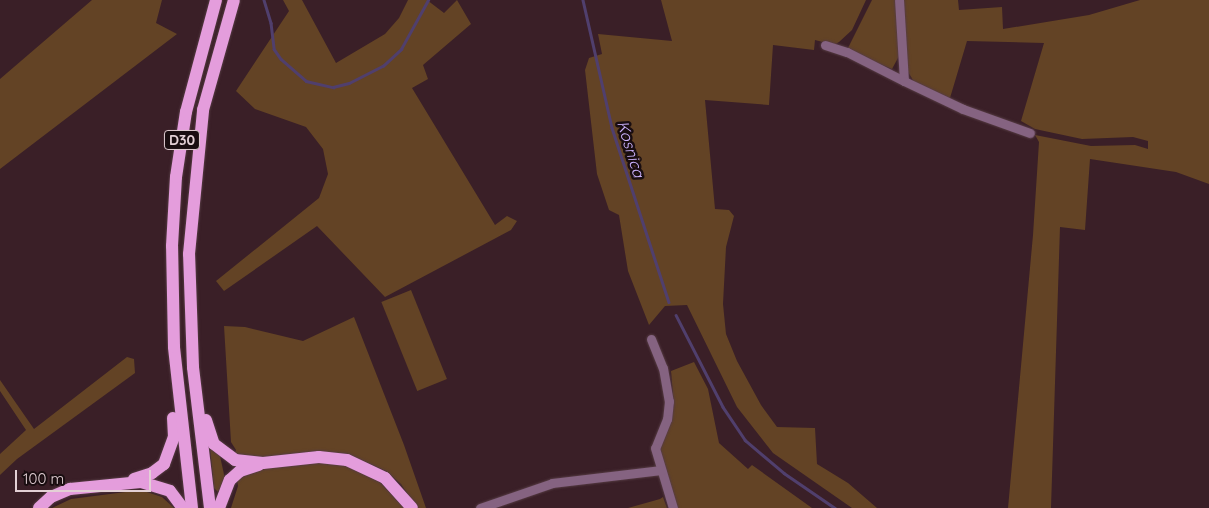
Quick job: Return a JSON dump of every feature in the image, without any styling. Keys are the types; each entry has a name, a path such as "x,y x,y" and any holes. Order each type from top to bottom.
{"main road":[{"name":"D30","path":"192,508 178,383 172,284 176,177 186,112 216,0"},
{"name":"D30","path":"210,508 196,386 189,254 194,180 203,110 234,0"},
{"path":"123,482 158,469 168,457 174,436 173,408 178,383"},
{"path":"196,386 210,438 218,449 235,460 264,463 319,457 355,462 385,478 412,508"},
{"path":"219,508 225,487 234,476 264,463"},
{"path":"39,508 51,497 70,489 123,482 160,485 176,497 183,508"}],"street":[{"path":"899,0 904,81"},
{"path":"825,46 848,52 963,109 1030,133"},
{"path":"650,339 663,368 669,401 667,419 655,448 673,508"},
{"path":"480,508 552,483 661,470"}],"shaded area":[{"path":"92,0 162,0 156,23 177,34 0,169 0,79"},
{"path":"283,0 302,0 336,63 385,34 399,18 408,0 427,0 444,13 457,0 471,24 423,65 428,79 412,88 495,225 507,216 517,221 511,230 385,297 317,226 224,291 216,281 319,198 328,174 323,149 306,127 255,109 236,91 289,11"},
{"path":"661,0 866,0 852,30 834,45 815,40 814,50 773,45 769,105 705,100 715,209 729,210 734,216 726,247 723,304 726,334 737,361 761,405 777,427 815,428 817,464 848,483 877,508 852,508 773,453 737,407 687,305 665,306 649,325 628,271 619,215 609,210 597,174 585,70 589,58 602,54 598,34 672,41"},
{"path":"872,0 896,0 899,56 892,69 847,50"},
{"path":"901,0 958,0 959,10 1002,7 1003,29 1089,15 1140,0 1209,0 1209,184 1176,172 1090,159 1085,230 1060,227 1051,508 1008,508 1033,235 1039,142 1035,135 1091,146 1135,145 1148,149 1148,141 1133,137 1082,139 1035,129 1021,121 1044,43 967,41 950,98 914,82 907,70"},
{"path":"411,290 447,379 417,391 381,302"},
{"path":"354,317 404,445 426,508 417,508 401,484 386,471 348,454 317,451 258,458 234,456 236,450 231,442 224,326 245,327 303,341"},
{"path":"127,357 134,359 135,373 17,459 0,475 0,454 26,430 0,391 0,380 34,429"},
{"path":"694,362 708,389 719,443 748,469 752,465 812,508 678,508 664,470 660,444 674,406 671,371"},
{"path":"210,448 220,456 225,479 218,492 214,488"},
{"path":"317,462 346,465 376,478 404,508 231,508 238,486 237,479 258,469"},
{"path":"141,490 162,497 174,508 52,508 71,499"},
{"path":"663,497 667,508 628,508 660,499"}],"waterway":[{"name":"Kosnica","path":"264,0 271,23 274,49 281,59 306,81 333,87 349,83 383,66 401,49 428,0"},
{"name":"Kosnica","path":"583,0 612,128 669,302"},
{"name":"Kosnica","path":"676,315 723,407 745,440 784,473 835,508"}]}
